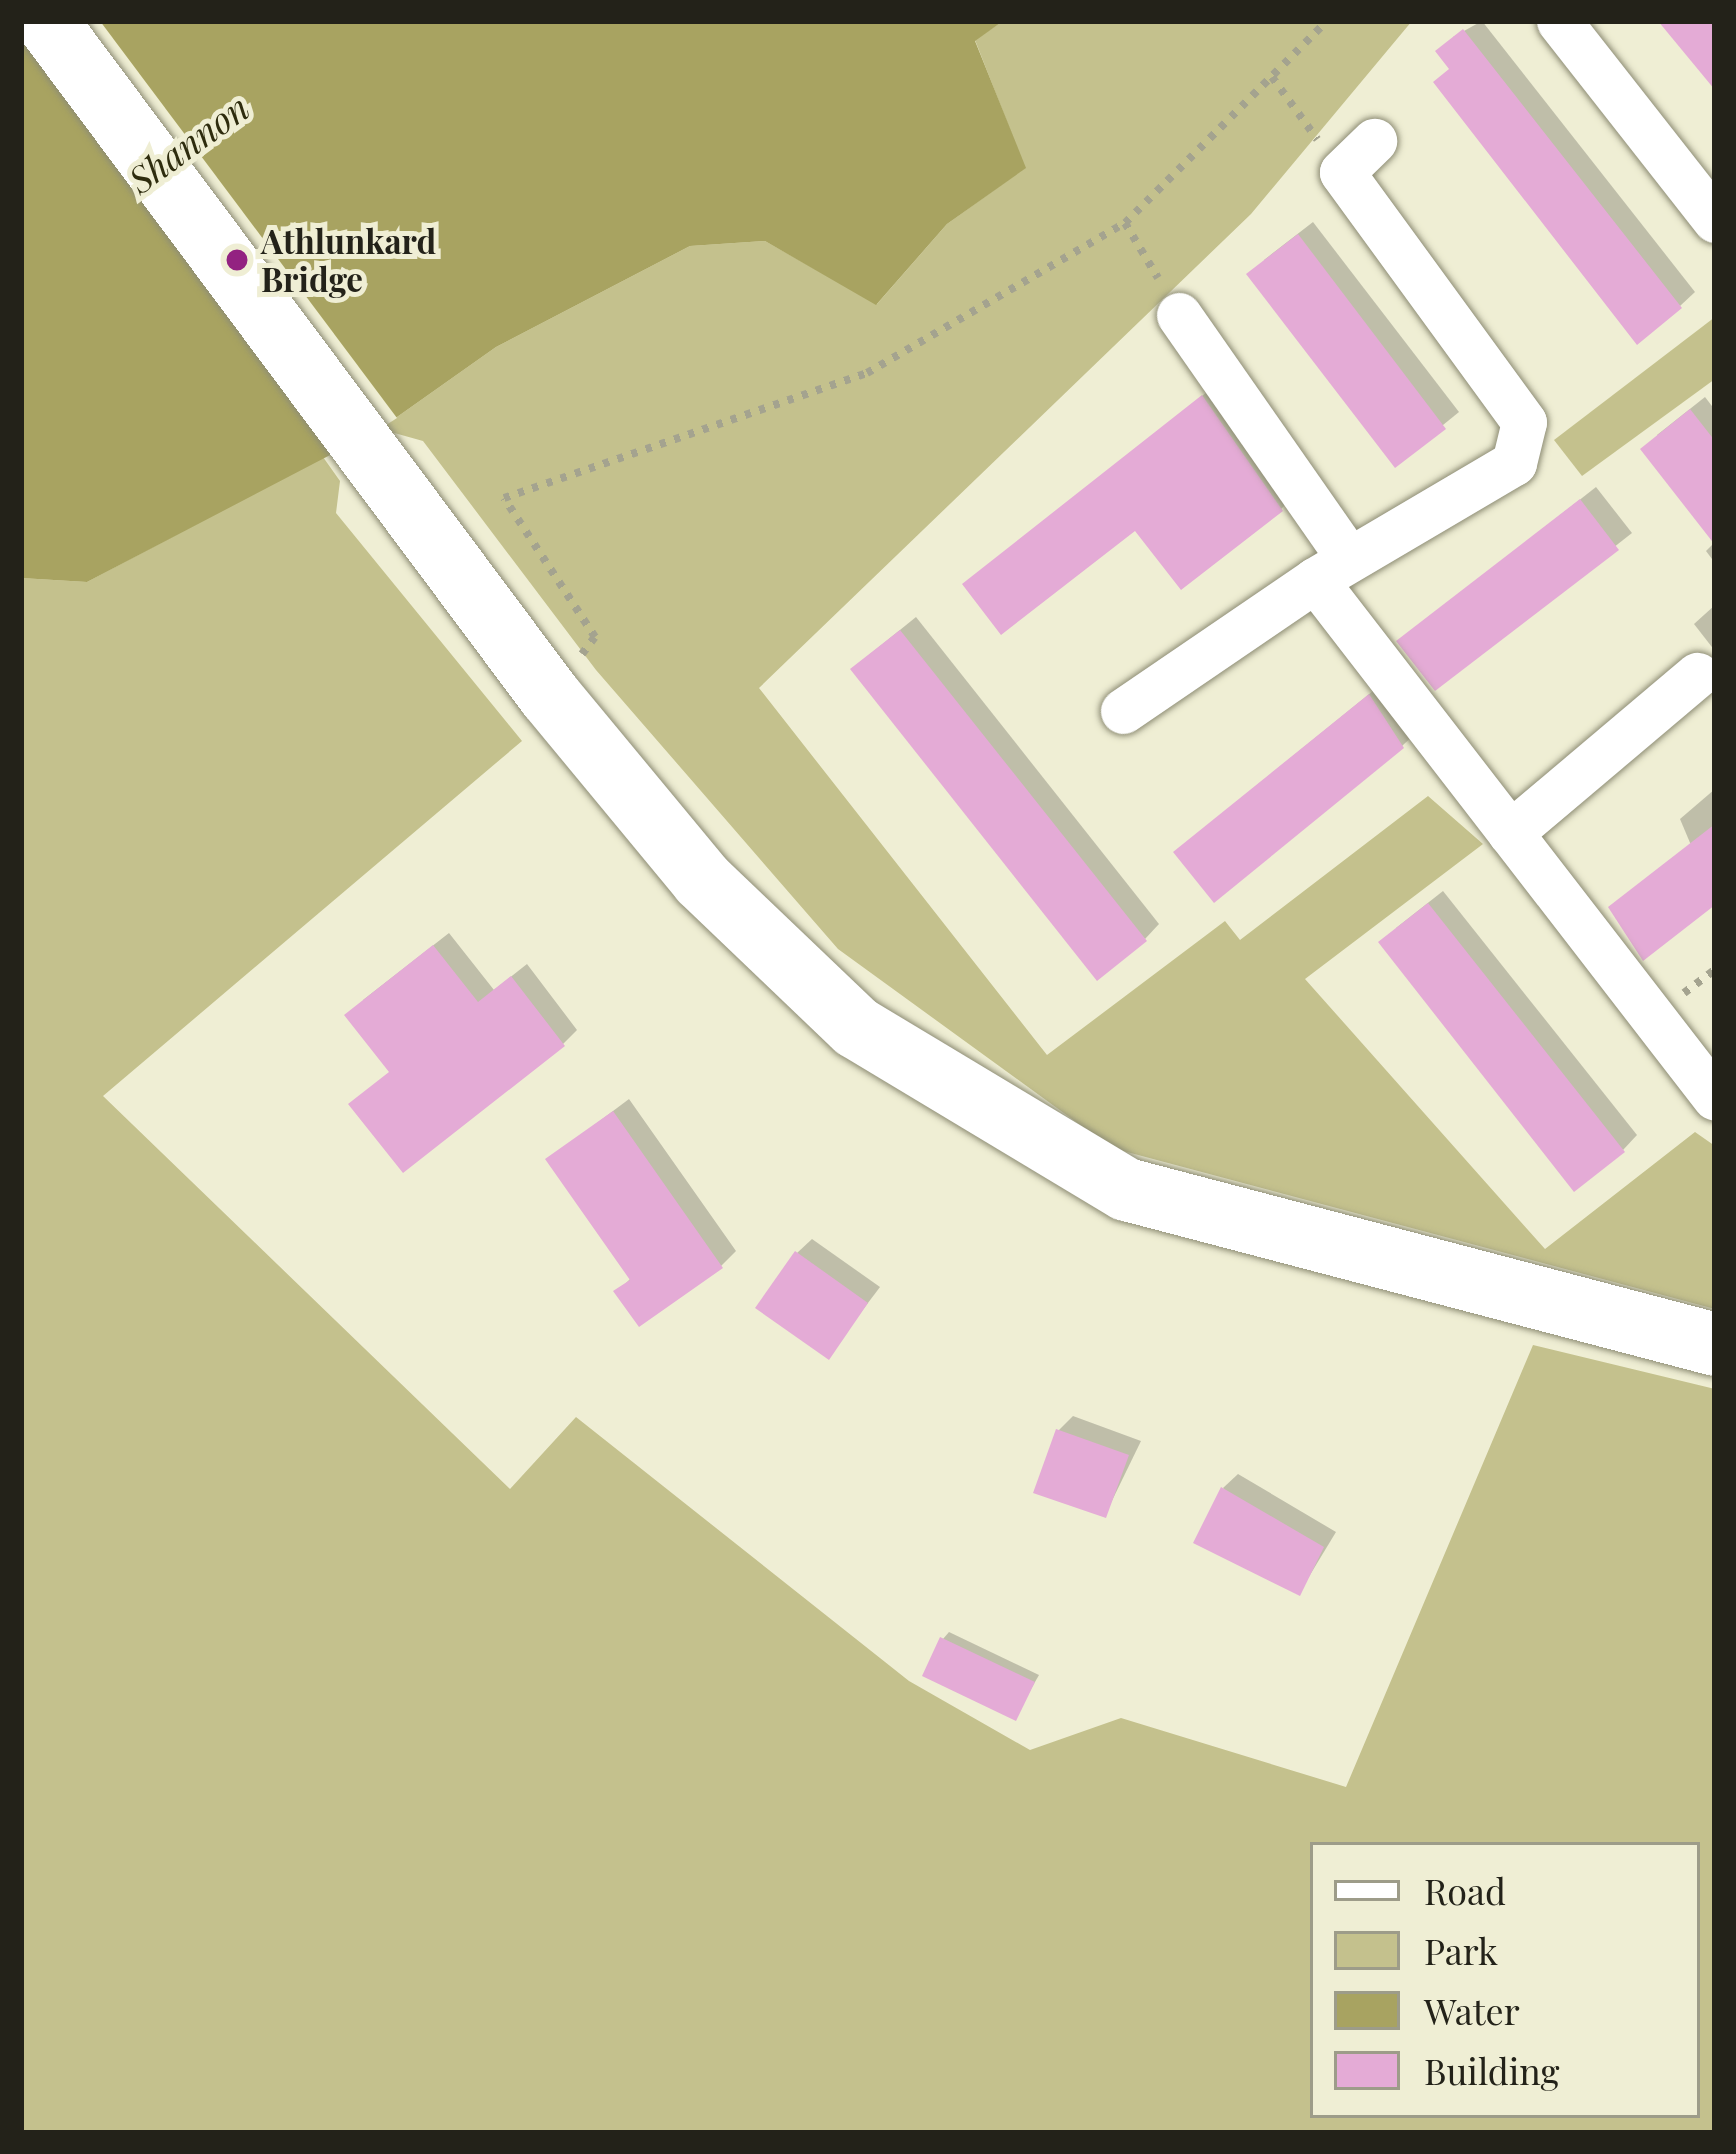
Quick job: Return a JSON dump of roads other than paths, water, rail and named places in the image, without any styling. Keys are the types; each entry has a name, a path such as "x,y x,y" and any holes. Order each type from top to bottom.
{"main road":[{"path":"46,21 549,695 701,879 856,1027 1010,1128 1126,1189 1715,1344"}],"street":[{"path":"1558,21 1715,220"},
{"path":"1123,711 1332,569 1514,463 1525,422 1342,169"},
{"path":"1179,315 1332,569 1510,832 1715,1098"},
{"path":"1510,832 1697,676"}],"water":[{"name":"Shannon","path":"21,21 1003,21 975,41 1026,168 947,224 876,305 765,241 690,246 496,347 380,429 87,582 21,578"}],"place":[{"name":"Athlunkard Bridge","path":"237,260"}]}
